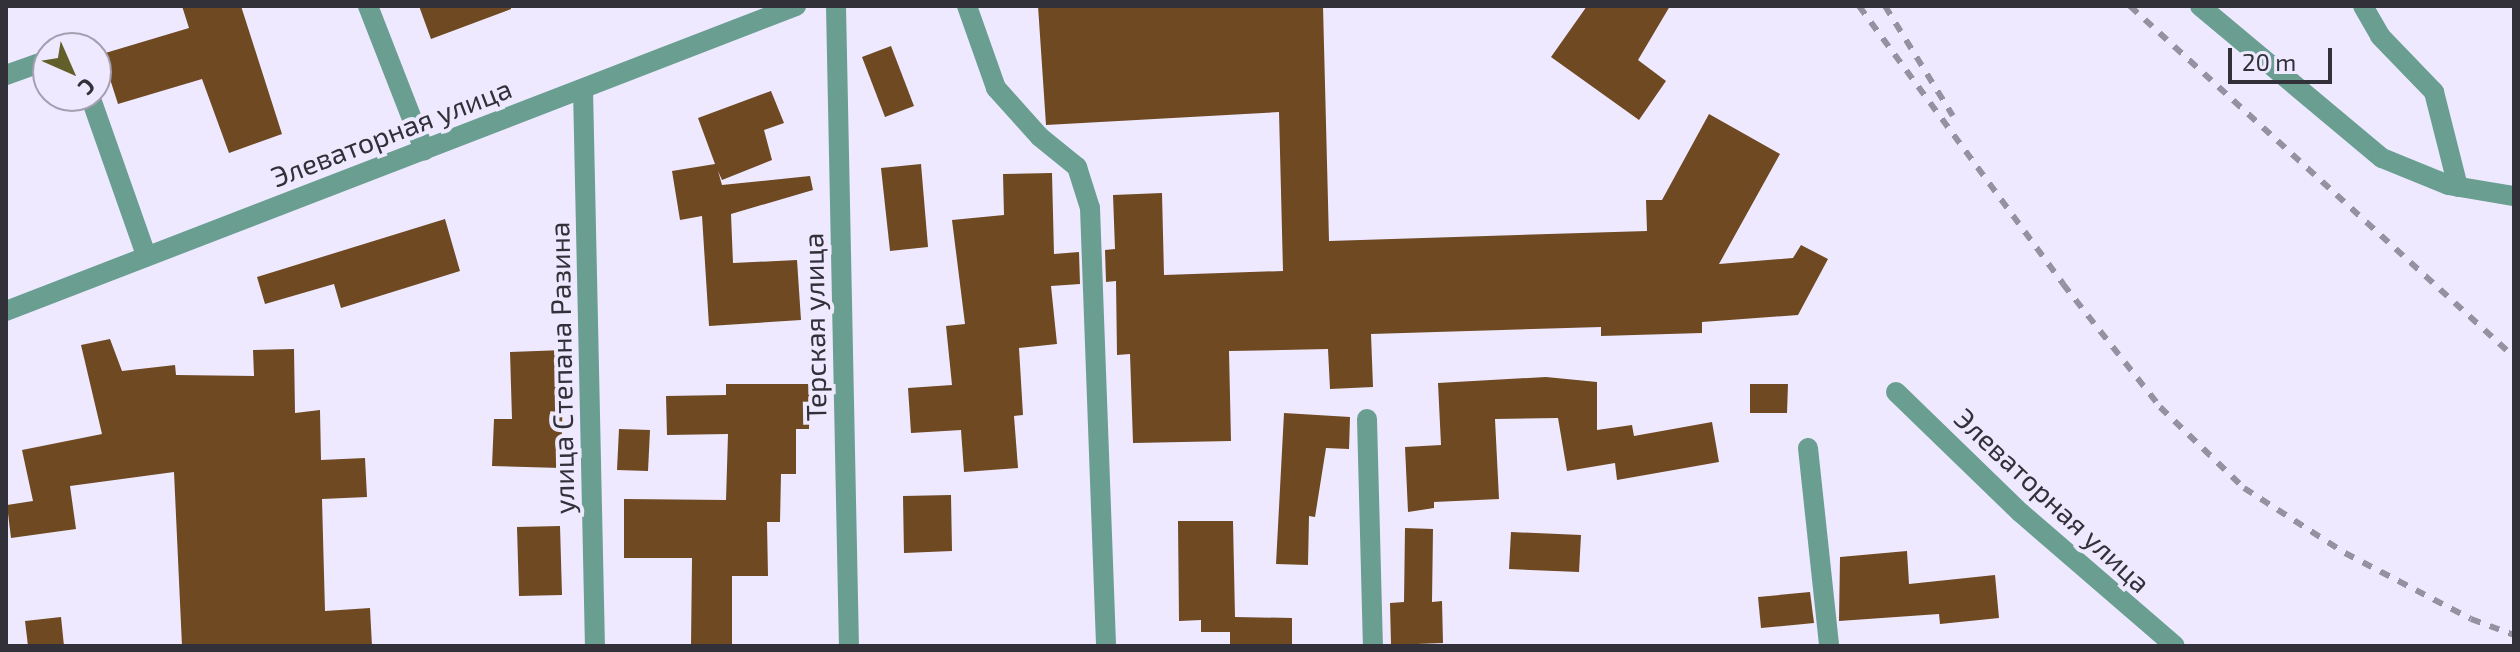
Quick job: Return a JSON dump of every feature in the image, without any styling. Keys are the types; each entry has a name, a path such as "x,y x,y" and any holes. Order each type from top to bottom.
{"street":[{"path":"368,6 424,150"},
{"name":"Элеваторная улица","path":"6,311 796,6"},
{"name":"Терская улица","path":"836,6 849,646"},
{"path":"967,6 996,88 1040,137 1077,167 1090,208 1106,646"},
{"path":"2200,6 2382,158 2458,187 2514,196"},
{"path":"2363,6 2380,36 2434,92 2458,187"},
{"path":"6,75 32,66"},
{"name":"улица Степана Разина","path":"583,89 595,646"},
{"path":"96,112 146,255"},
{"name":"Элеваторная улица","path":"1896,392 2021,513 2175,646"},
{"path":"1367,419 1373,646"},
{"path":"1808,448 1829,646"}],"building":[{"path":"182,6 241,6 282,134 229,153 202,79 118,104 112,85 112,51 189,28"},
{"path":"419,6 511,6 511,9 431,39"},
{"path":"1038,6 1323,6 1329,241 1647,231 1646,200 1662,200 1709,114 1780,154 1719,264 1793,258 1801,245 1828,259 1798,315 1702,322 1702,333 1601,336 1601,327 1371,334 1373,387 1330,389 1328,349 1229,351 1231,441 1133,443 1130,354 1117,355 1116,281 1106,282 1105,250 1115,249 1113,195 1162,193 1164,275 1283,271 1279,112 1046,125"},
{"path":"1587,6 1670,6 1638,60 1666,81 1639,120 1551,57"},
{"path":"891,46 914,106 885,117 862,57"},
{"path":"771,91 784,123 764,130 772,160 722,180 718,171 722,185 810,176 813,190 731,214 733,263 797,260 801,320 709,326 702,216 680,220 672,171 715,164 698,118"},
{"path":"921,164 928,247 890,251 881,168"},
{"path":"1052,173 1054,254 1079,252 1080,284 1051,286 1057,344 1019,348 1023,415 1014,416 1018,468 964,472 961,430 911,433 908,388 952,385 946,326 965,324 952,220 1004,215 1003,174"},
{"path":"445,219 460,271 341,308 334,284 265,304 257,277"},
{"path":"110,339 122,371 175,365 176,375 254,376 253,350 294,349 295,413 320,410 321,460 365,458 367,497 322,499 325,611 370,608 372,646 182,646 174,472 70,486 76,529 11,538 7,505 33,501 22,450 102,434 81,345"},
{"path":"564,350 561,468 492,466 494,419 512,419 510,352"},
{"path":"1546,377 1597,382 1597,430 1632,425 1634,436 1712,422 1719,462 1617,480 1615,463 1567,471 1558,418 1495,419 1499,499 1434,502 1434,508 1408,512 1405,447 1441,445 1438,383"},
{"path":"726,384 810,384 809,429 796,429 796,474 781,474 780,522 767,522 768,576 732,576 732,646 691,646 692,558 624,558 624,499 726,500 728,434 667,435 666,396 726,395"},
{"path":"1750,384 1788,384 1787,413 1750,413"},
{"path":"1284,413 1350,417 1349,449 1326,448 1315,517 1309,516 1308,565 1276,564"},
{"path":"619,429 650,430 648,471 617,470"},
{"path":"951,495 952,551 904,553 903,496"},
{"path":"1178,521 1233,521 1235,617 1292,618 1292,646 1230,646 1230,632 1201,632 1201,620 1179,621"},
{"path":"560,526 562,595 519,596 517,527"},
{"path":"1405,528 1433,529 1432,602 1442,601 1443,643 1391,645 1390,603 1404,602"},
{"path":"1511,532 1581,535 1579,572 1509,569"},
{"path":"1907,551 1909,584 1995,575 1999,618 1940,624 1939,614 1839,621 1840,557"},
{"path":"1810,592 1814,623 1761,628 1758,597"},
{"path":"61,617 64,646 28,646 25,621"}],"railway":[{"path":"1859,6 2063,284 2160,407 2244,488 2345,553 2471,619 2514,635"},
{"path":"1885,6 1953,116"},
{"path":"2130,6 2514,357"}]}
